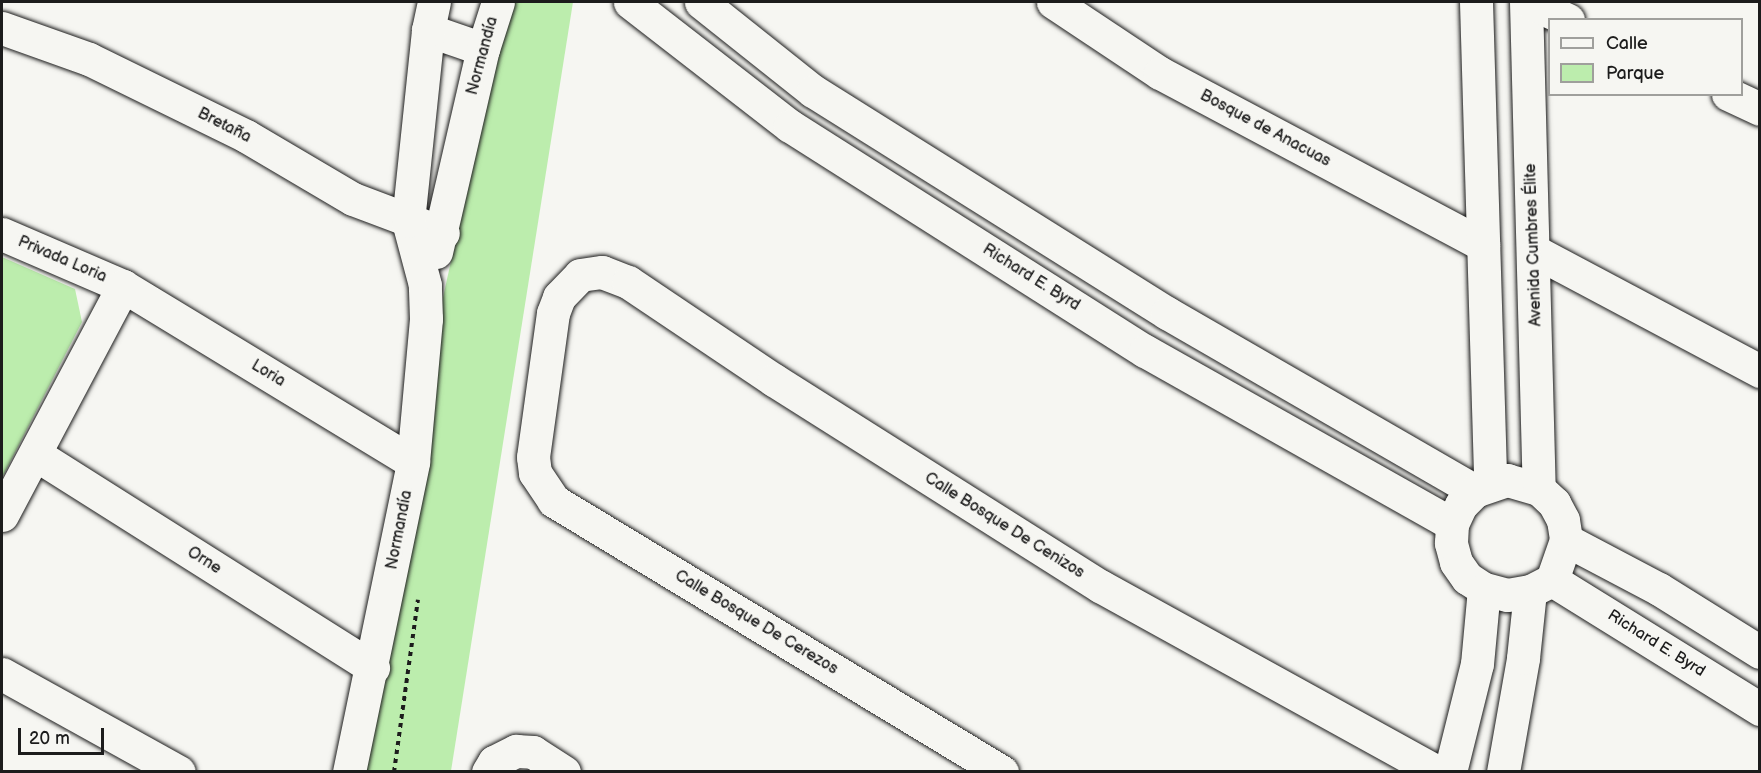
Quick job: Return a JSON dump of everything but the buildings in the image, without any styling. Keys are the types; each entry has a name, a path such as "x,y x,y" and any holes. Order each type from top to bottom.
{"street":[{"name":"Normandía","path":"425,285 443,233 483,49 498,2"},
{"name":"Richard E. Byrd","path":"630,2 790,126 1145,351 1452,524"},
{"path":"701,2 824,97 1167,313 1482,488"},
{"name":"Bosque de Anacuas","path":"1053,2 1160,73 1483,245"},
{"path":"1476,2 1483,245 1482,488"},
{"path":"1528,2 1564,18"},
{"name":"Avenida Cumbres Élite","path":"1528,2 1536,252 1539,489"},
{"name":"Normandía","path":"349,771 373,668 413,462 426,319 425,285 408,221 431,16"},
{"path":"431,16 483,49"},
{"name":"Bretaña","path":"2,28 90,59 246,136 353,199 443,233"},
{"path":"1732,96 1760,109"},
{"name":"Privada Loria","path":"2,234 123,286"},
{"path":"1536,252 1760,371"},
{"name":"Calle Bosque De Cenizos","path":"580,275 602,272 628,282 774,380 1100,586 1437,771"},
{"name":"Calle Bosque De Cerezos","path":"580,275 559,297 553,313 533,457 534,473 554,501 1002,771"},
{"path":"2,515 123,286"},
{"name":"Loria","path":"123,286 413,462"},
{"name":"Orne","path":"35,454 373,668"},
{"path":"1503,771 1541,586 1566,540 1563,520 1554,503 1539,489 1507,480 1482,488 1461,505 1452,524 1451,543 1456,562 1467,578 1484,590 1507,596 1541,586"},
{"path":"1566,540 1659,589 1760,652"},
{"name":"Richard E. Byrd","path":"1541,586 1760,709"},
{"path":"1450,771 1477,664 1484,590"},
{"path":"2,674 179,771"},
{"path":"496,763 533,752 564,771"}],"green space":[{"path":"508,2 573,2 451,771 365,772 442,302"},
{"path":"2,257 75,289 82,322 2,478"}]}
